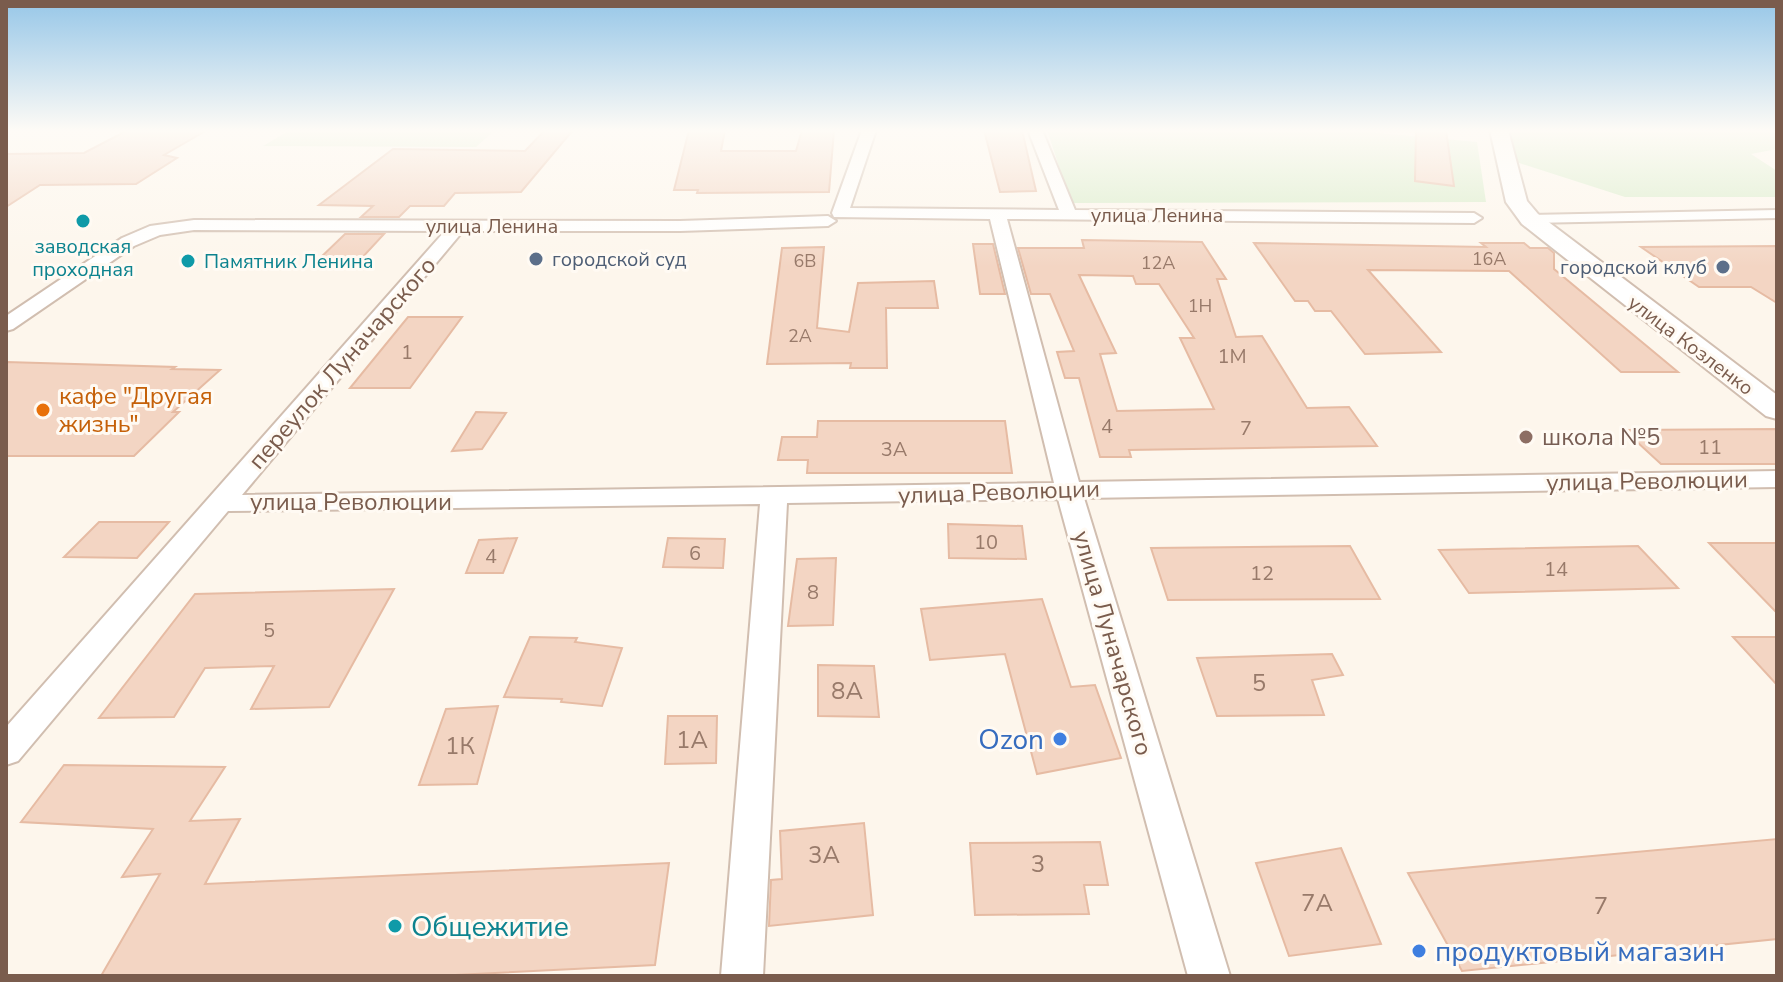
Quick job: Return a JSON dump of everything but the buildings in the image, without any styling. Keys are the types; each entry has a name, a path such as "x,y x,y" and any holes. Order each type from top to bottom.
{"street":[{"path":"834,217 851,176"},
{"path":"1053,176 1069,215"},
{"name":"улица Козленко","path":"1510,176 1517,202 1530,219 1777,410"},
{"path":"1530,219 1777,214"},
{"name":"улица Ленина","path":"6,325 128,242 156,230 194,225 457,227 834,217 1069,215 1474,218"},
{"name":"улица Луначарского","path":"998,216 1068,489 1209,976"},
{"name":"переулок Луначарского","path":"6,751 457,227"},
{"name":"улица Революции","path":"221,503 774,498 1068,489 1777,479"},
{"path":"742,976 774,498"}],"green space":[{"path":"1062,176 1482,176 1486,202 1071,203"},
{"path":"1559,176 1777,176 1777,197 1625,197"}],"place":[{"name":"заводская проходная","path":"83,221"},
{"name":"городской суд","path":"536,259"},
{"name":"Памятник Ленина","path":"188,261"},
{"name":"городской клуб","path":"1723,267"},
{"name":"кафе \"Другая жизнь\"","path":"43,410"},
{"name":"школа №5","path":"1526,437"},
{"name":"Ozon","path":"1060,739"},
{"name":"Общежитие","path":"395,926"},
{"name":"продуктовый магазин","path":"1419,951"}]}
